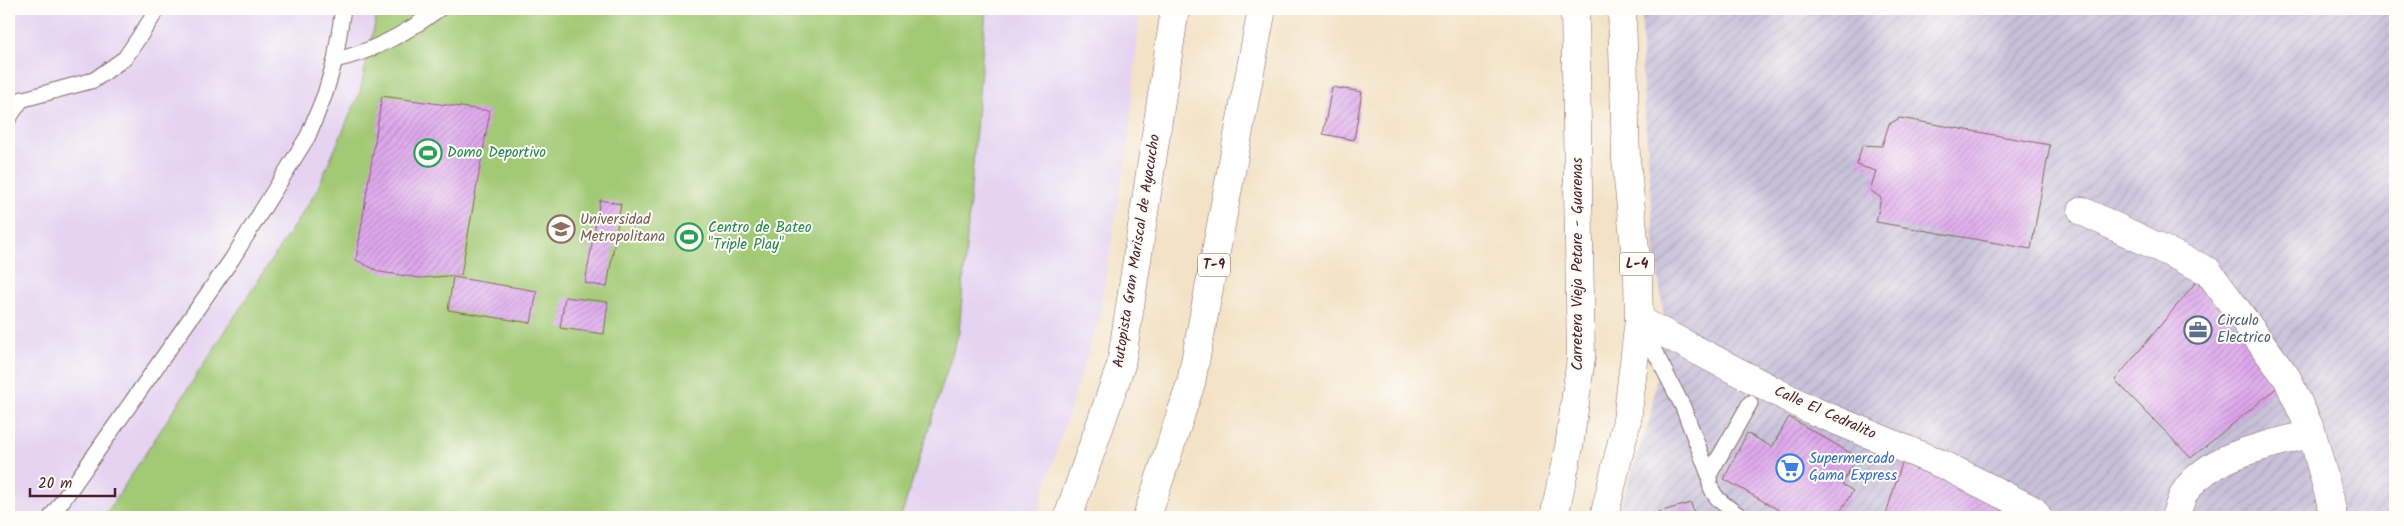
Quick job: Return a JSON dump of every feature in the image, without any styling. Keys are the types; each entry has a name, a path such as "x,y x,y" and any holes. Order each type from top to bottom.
{"main road":[{"name":"Autopista Gran Mariscal de Ayacucho","path":"1068,517 1121,365 1175,9"},
{"name":"T-9","path":"1147,517 1191,383 1262,9"},
{"name":"Carretera Vieja Petare - Guarenas","path":"1554,517 1569,447 1581,358 1575,9"},
{"name":"L-4","path":"1604,517 1628,420 1638,320 1638,271 1626,159 1622,9"},
{"path":"2082,211 2208,271 2287,378 2312,433 2333,517"},
{"name":"Calle El Cedralito","path":"1638,320 1809,409 1946,466 2033,510 2038,517"},
{"path":"2176,517 2186,490 2202,472 2225,459 2312,433"}],"lane":[{"path":"9,118 15,101 94,80 125,58 158,9"},
{"path":"52,517 232,259 308,136 325,94 335,60 344,9"},
{"path":"335,60 355,56 387,41 419,24 439,9"},
{"path":"1638,320 1683,407 1709,475 1709,486 1712,494 1741,517"},
{"path":"1709,475 1750,403"}],"shaded area":[{"name":"Universidad Metropolitana","path":"9,9 1140,9 1129,137 1098,321 1036,517 9,517"},
{"path":"1642,9 2395,9 2395,517 1617,517 1650,418 1665,325 1655,251 1642,74"}],"green space":[{"name":"Universidad Metropolitana","path":"378,9 986,9 959,332 901,517 104,517 316,192 360,92"}],"building":[{"path":"1332,87 1362,92 1354,140 1323,134"},
{"name":"Domo Deportivo","path":"382,96 490,111 461,275 420,278 380,272 356,260"},
{"path":"1900,118 2050,145 2031,249 1876,222 1881,198 1870,190 1876,171 1857,165 1862,145 1882,146 1889,124"},
{"path":"600,200 621,204 607,287 585,283"},
{"path":"453,277 537,291 531,323 448,310"},
{"name":"Circulo Electrico","path":"2197,281 2284,382 2191,458 2115,380"},
{"path":"565,297 608,302 604,334 560,328"},
{"name":"Supermercado Gama Express","path":"1789,417 1857,457 1842,484 1853,491 1837,517 1791,517 1724,479 1747,433 1772,447"},
{"path":"1902,463 1984,497 2035,517 1885,517"},
{"path":"1691,503 1695,517 1660,517 1658,512"}],"place":[{"name":"Domo Deportivo","path":"428,153"},
{"name":"Universidad Metropolitana","path":"561,229"},
{"name":"Centro de Bateo \"Triple Play\"","path":"689,237"},
{"name":"Circulo Electrico","path":"2198,330"},
{"name":"Supermercado Gama Express","path":"1790,468"}]}
